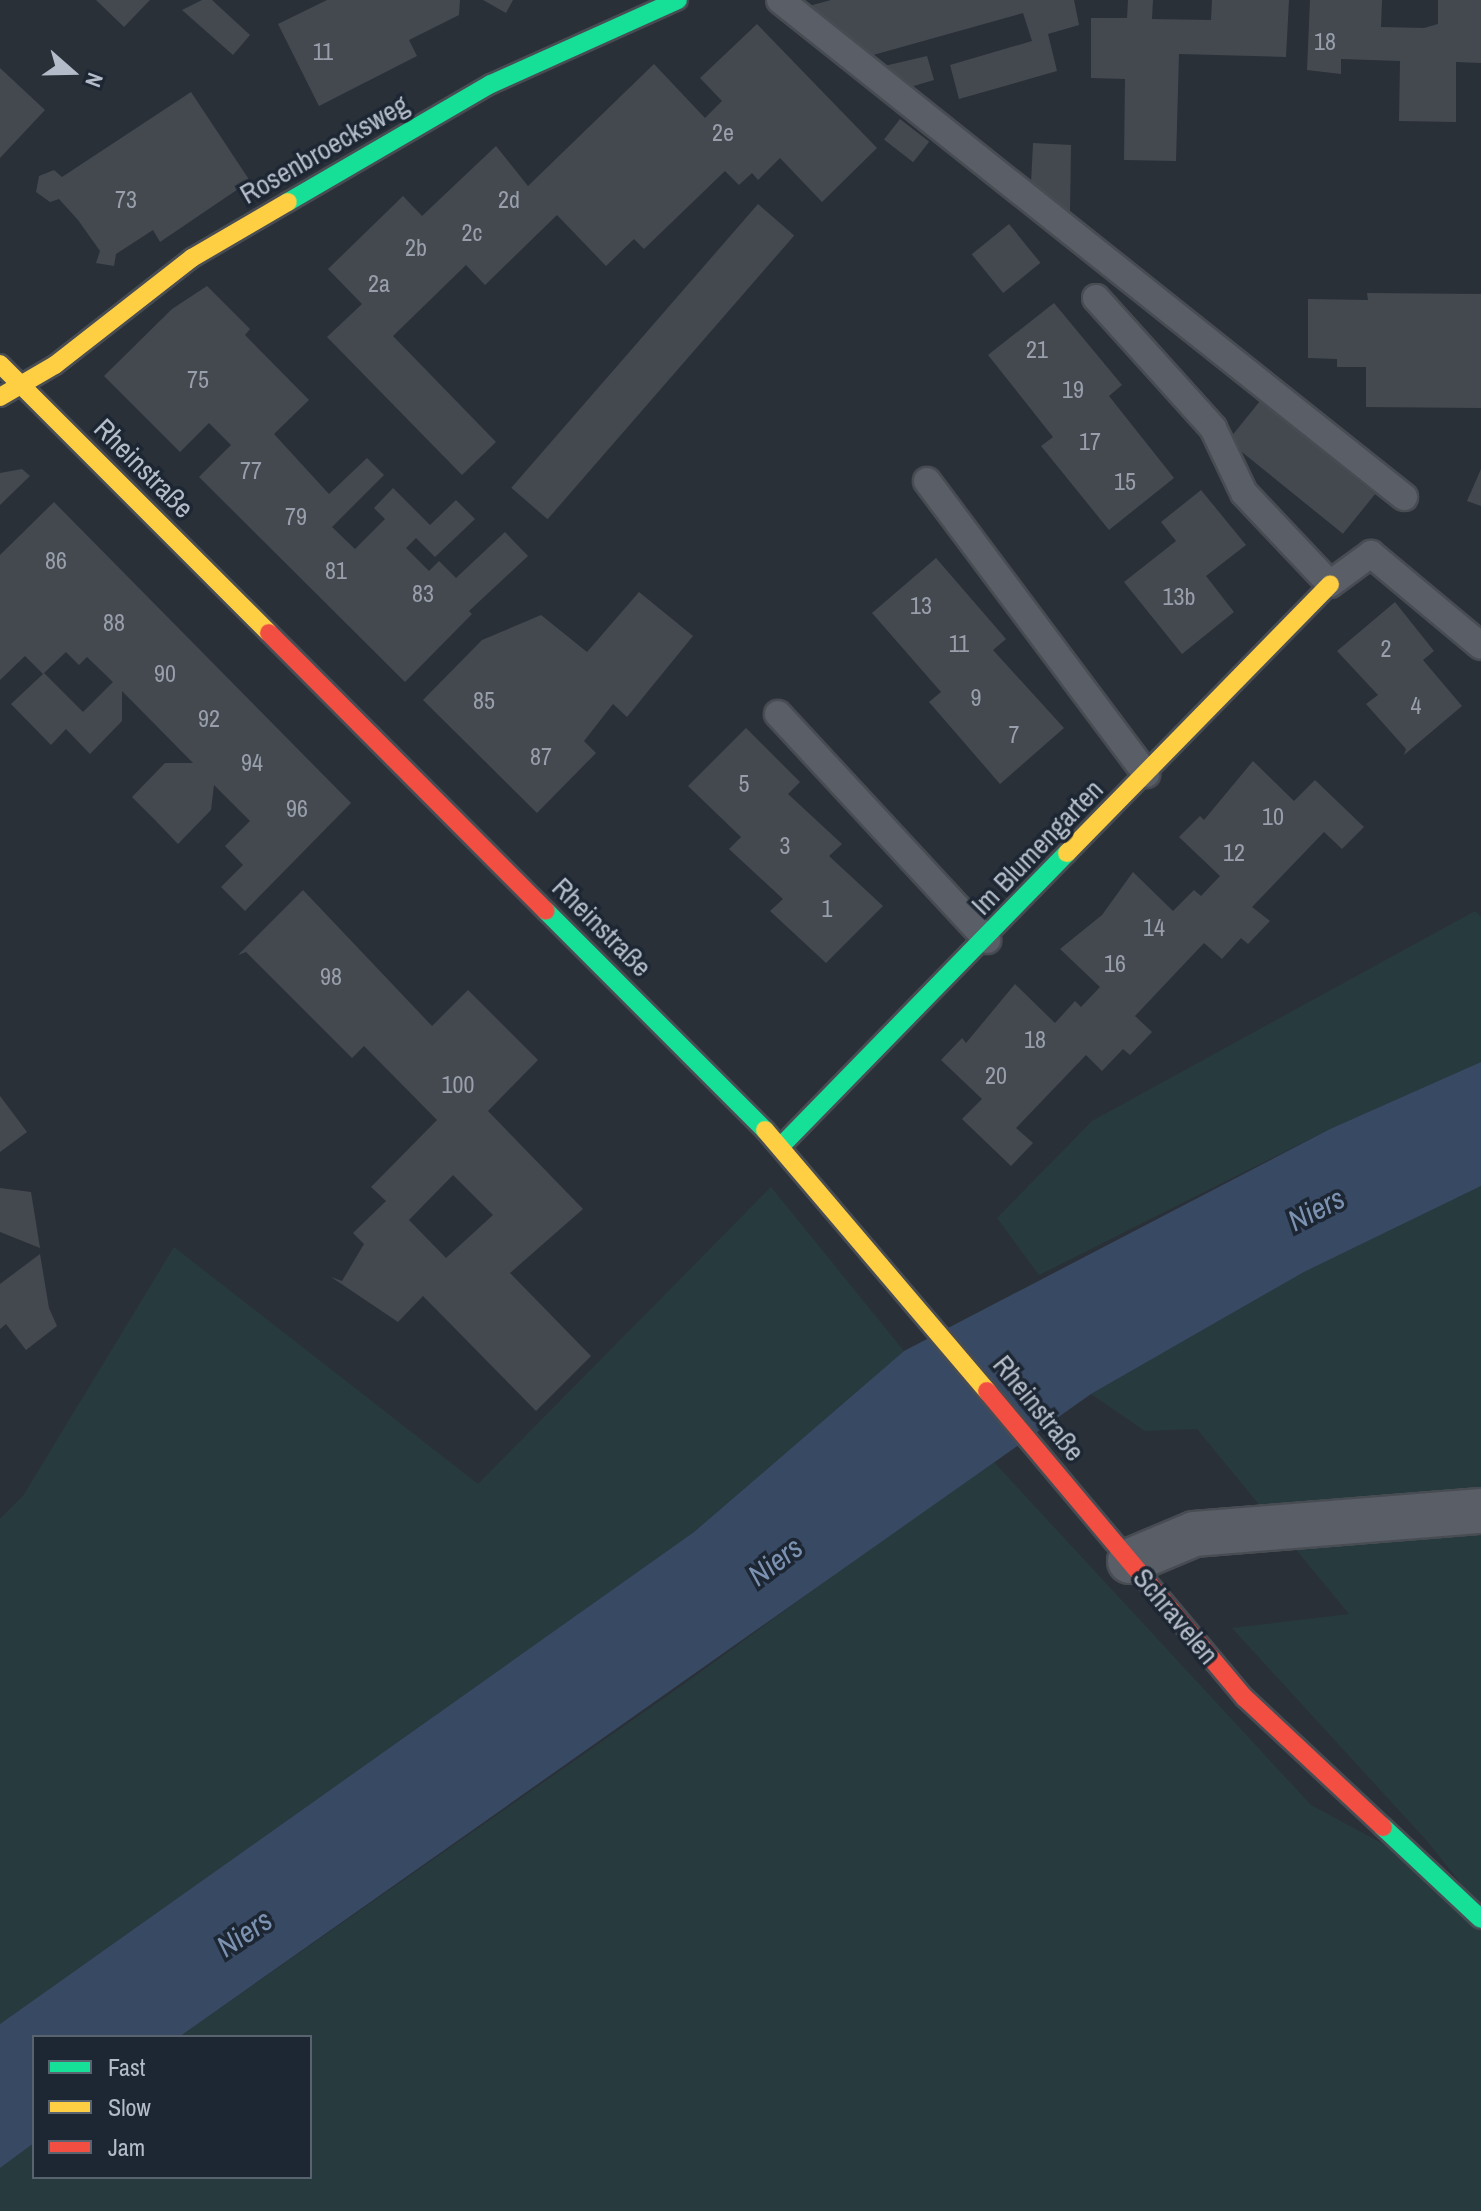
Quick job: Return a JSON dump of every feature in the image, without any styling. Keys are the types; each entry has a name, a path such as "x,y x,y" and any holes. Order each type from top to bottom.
{"main road":[{"name":"Rosenbroecksweg","path":"0,397 55,365 192,258 491,84 678,0"},
{"name":"Rheinstraße","path":"0,364 781,1146 922,1309 1130,1561"},
{"name":"Im Blumengarten","path":"781,1146 987,940 1330,584"},
{"name":"Schravelen","path":"1130,1561 1245,1698 1481,1919"}],"street":[{"name":"Schravelen","path":"1130,1561 1194,1534 1481,1511"}],"lane":[{"path":"780,0 1404,497"},
{"path":"1096,298 1213,428 1244,493 1330,584 1371,554 1481,646"},
{"path":"927,481 1146,774"},
{"path":"778,714 987,940"}],"green space":[{"path":"1475,911 1481,917 1481,1062 1330,1129 1039,1275 997,1218 1092,1121"},
{"path":"1481,1186 1481,1909 1428,1842 1232,1628 1349,1614 1197,1429 1145,1431 1091,1394 1304,1272"},
{"path":"771,1187 904,1351 694,1532 0,2024 0,1519 23,1496 174,1247 478,1484"},
{"path":"992,1460 1311,1805 1413,1860 1481,1924 1481,2211 0,2211 0,2168 32,2144 32,2179 312,2179 312,2035 182,2035 684,1684"}],"water":[{"name":"Niers","path":"1481,1062 1481,1186 1304,1272 1091,1394 182,2035 32,2035 32,2144 0,2168 0,2024 694,1532 904,1351 1330,1129"}],"building":[{"path":"96,0 150,0 124,27"},
{"path":"202,0 212,0 250,35 233,55 182,10"},
{"path":"327,0 460,0 459,15 409,40 417,56 319,106 278,24"},
{"path":"483,0 513,0 506,13"},
{"path":"831,0 1074,0 1079,25 1048,34 1057,71 959,99 950,65 1032,41 1023,13 866,57 809,6"},
{"path":"1128,0 1153,0 1152,19 1211,20 1212,0 1289,0 1286,57 1179,54 1176,161 1124,160 1125,79 1091,78 1091,18 1127,18"},
{"path":"1310,0 1382,0 1381,27 1424,28 1438,24 1438,0 1481,0 1481,63 1456,62 1456,122 1399,121 1400,61 1341,59 1341,74 1307,70"},
{"path":"757,24 877,148 822,202 780,158 758,180 752,173 739,185 725,171 644,249 634,239 606,266 557,215 485,285 466,265 393,336 496,442 462,475 327,337 362,304 328,269 403,196 422,216 496,146 528,186 654,64 705,118 722,101 700,78"},
{"path":"927,56 934,80 907,88 880,67"},
{"path":"0,68 45,110 0,158"},
{"path":"191,92 250,181 160,242 153,230 116,254 114,266 96,263 100,251 78,220 59,199 50,202 36,192 39,176 54,170 62,177"},
{"path":"900,119 929,142 913,162 884,139"},
{"path":"1033,143 1071,145 1070,212 1031,184"},
{"path":"758,204 794,235 548,519 511,488"},
{"path":"1009,224 1040,263 1003,293 972,254"},
{"path":"207,286 250,329 245,335 309,400 274,434 329,494 367,458 384,475 332,527 355,549 385,519 374,508 393,488 430,525 456,500 475,519 435,557 416,538 406,548 429,571 439,561 456,578 505,532 528,556 469,611 472,614 405,682 199,477 231,445 209,423 180,452 104,376 172,309"},
{"path":"1367,293 1481,294 1481,408 1366,407 1366,367 1337,367 1337,359 1308,358 1308,299 1368,300"},
{"path":"1054,303 1122,385 1109,396 1174,478 1109,530 1041,446 1053,437 988,355"},
{"path":"1260,401 1375,494 1343,534 1228,441"},
{"path":"22,469 30,476 0,505 0,473"},
{"path":"1481,469 1481,506 1467,501"},
{"path":"1201,490 1246,545 1206,576 1234,612 1182,654 1124,582 1176,541 1161,522"},
{"path":"54,502 351,803 245,911 221,887 243,865 225,846 250,821 214,785 211,810 178,844 132,797 165,763 193,763 122,691 122,721 90,754 66,729 51,745 11,704 43,674 25,656 0,680 0,555","holes":["66,652 79,665 87,657 113,682 83,712 44,673"]},
{"path":"936,558 1006,639 993,650 1064,728 1000,784 929,702 941,692 872,613"},
{"path":"639,592 693,636 627,717 613,704 584,741 596,753 537,813 423,700 482,640 541,615 587,652"},
{"path":"1395,602 1434,651 1423,660 1462,706 1404,755 1406,749 1366,704 1378,695 1337,651"},
{"path":"746,728 800,782 788,794 842,844 829,856 883,906 826,963 770,911 783,899 729,849 741,837 688,786"},
{"path":"1253,761 1294,801 1315,780 1364,827 1342,849 1324,832 1252,907 1270,921 1248,944 1241,938 1222,959 1204,943 1135,1016 1152,1032 1130,1055 1123,1049 1102,1071 1086,1055 1016,1128 1033,1143 1011,1166 962,1119 982,1099 941,1060 962,1038 966,1043 1015,984 1055,1023 1075,1001 1081,1007 1100,987 1060,949 1102,915 1133,872 1173,911 1194,890 1201,896 1220,876 1179,837 1200,816 1204,820"},
{"path":"303,890 432,1026 468,990 538,1060 488,1111 583,1209 510,1273 591,1356 536,1411 423,1296 398,1322 331,1277 342,1281 364,1244 353,1233 386,1201 371,1187 437,1120 364,1046 352,1058 246,952 238,955","holes":["453,1175 493,1215 446,1258 409,1220"]},
{"path":"0,1096 27,1132 0,1152"},
{"path":"0,1188 31,1192 40,1248 0,1232"},
{"path":"40,1254 49,1308 57,1326 26,1350 6,1324 0,1329 0,1284"}],"traffic: fast":[{"path":"288,202 491,84 678,0"},
{"path":"781,1146 1067,853"},
{"path":"546,911 765,1130"},
{"path":"1383,1827 1481,1919"}],"traffic: slow":[{"path":"0,397 55,365 192,258 288,202"},
{"path":"0,364 269,633"},
{"path":"1067,853 1330,584"},
{"path":"765,1130 987,1391"}],"traffic: jam":[{"path":"269,633 546,911"},
{"path":"987,1391 1245,1698 1383,1827"}]}
